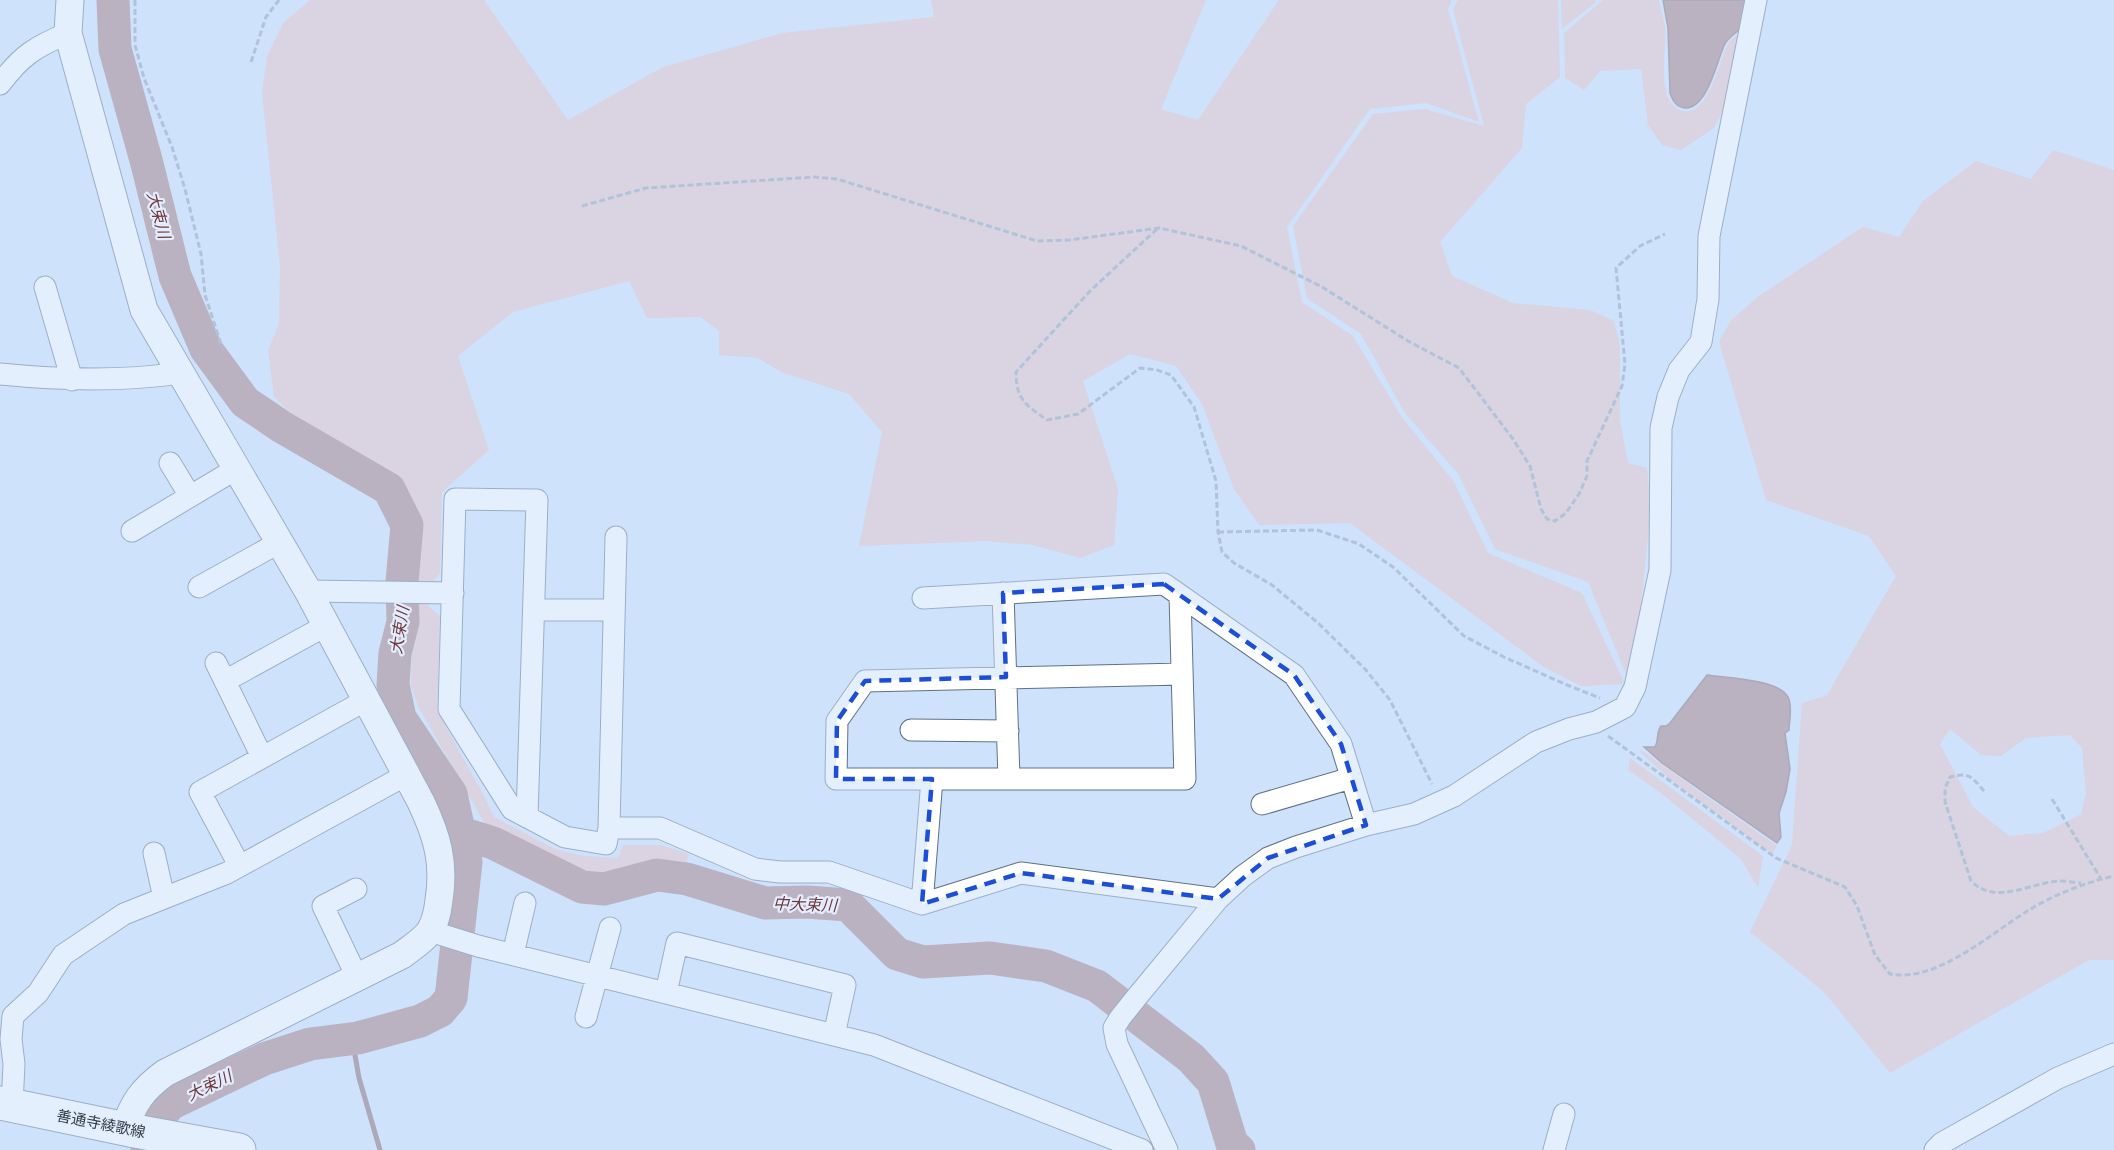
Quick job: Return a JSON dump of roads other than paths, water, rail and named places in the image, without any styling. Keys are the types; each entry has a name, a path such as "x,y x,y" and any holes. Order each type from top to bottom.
{"main road":[{"name":"善通寺綾歌線","path":"6,1104 184,1143 239,1150"}],"street":[{"path":"70,0 68,33 144,310 327,625 433,828 441,856 442,882 436,933"},
{"path":"1167,1150 1117,1044 1114,1028 1136,998 1218,900 1243,876 1268,858 1366,825 1414,814 1454,796 1536,742 1588,724 1625,707 1635,687 1660,570 1661,428 1668,397 1679,370 1701,342 1708,299 1709,236 1756,0"},
{"path":"0,84 16,62 38,46 68,33"},
{"path":"45,287 72,380"},
{"path":"0,374 72,380 141,379 180,373"},
{"path":"170,463 190,496"},
{"path":"132,531 237,469"},
{"path":"527,817 537,500 455,499 449,709 512,809 527,817 565,837 606,844 609,828 616,537"},
{"path":"198,586 280,542"},
{"path":"923,598 1164,584 1294,675 1341,744 1366,825"},
{"path":"308,591 453,593"},
{"path":"1003,593 1009,779"},
{"path":"1180,595 1185,779 836,779 837,721 865,681 1006,676 1182,674"},
{"path":"534,610 614,610"},
{"path":"262,757 221,672 327,625"},
{"path":"239,865 200,792 366,700"},
{"path":"911,730 1008,731"},
{"path":"6,1104 14,1064 11,1039 13,1016 38,993 63,955 124,914 227,873 406,775"},
{"path":"1262,804 1351,778"},
{"path":"922,904 932,779"},
{"path":"609,828 660,828 755,869 780,872 829,872 922,904 1021,873 1218,900"},
{"path":"154,854 164,898"},
{"path":"356,889 323,906 357,977"},
{"path":"513,954 525,903"},
{"path":"586,1017 610,928"},
{"path":"436,933 478,946 874,1045 1142,1150"},
{"path":"129,1130 132,1106 147,1087 165,1072 255,1030 402,955 436,933"},
{"path":"666,993 677,943 722,954 845,985 834,1035"},
{"path":"1935,1150 1942,1143 2058,1078 2114,1054"},
{"path":"1554,1150 1564,1114"}],"waterway":[{"name":"大束川","path":"113,0 115,49 175,276 206,349 245,402 282,427 389,489 407,525 402,582 403,622 395,653 393,685 400,718 451,794 466,862 451,998 440,1011 420,1021 358,1038 310,1044 264,1059 170,1104 160,1117 147,1150"},
{"name":"中大束川","path":"461,833 493,843 582,887 604,889 657,875 687,879 765,903 807,902 848,905 897,954 923,962 990,958 1046,966 1097,986 1191,1058 1213,1082 1232,1144 1239,1150"},
{"path":"352,1038 359,1078 380,1150"}]}
